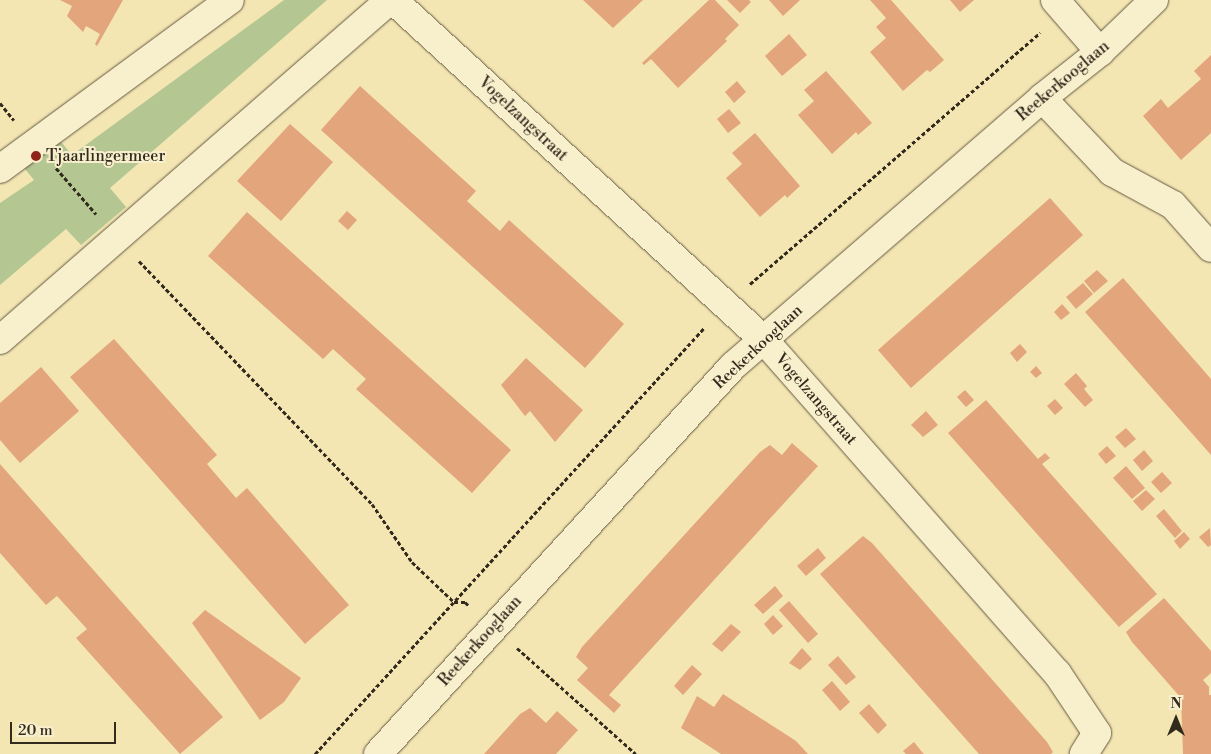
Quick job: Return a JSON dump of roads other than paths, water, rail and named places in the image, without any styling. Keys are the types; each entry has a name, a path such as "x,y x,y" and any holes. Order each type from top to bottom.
{"street":[{"path":"0,169 230,0"},
{"path":"0,340 392,0"},
{"name":"Vogelzangstraat","path":"392,0 764,340 1057,673 1097,732 1084,754"},
{"path":"1055,0 1100,52"},
{"name":"Reekerkooglaan","path":"378,754 733,366 1042,98 1100,52 1154,0"},
{"path":"1042,98 1112,172 1173,206 1211,248"}],"place":[{"name":"Tjaarlingermeer","path":"36,156"}]}
